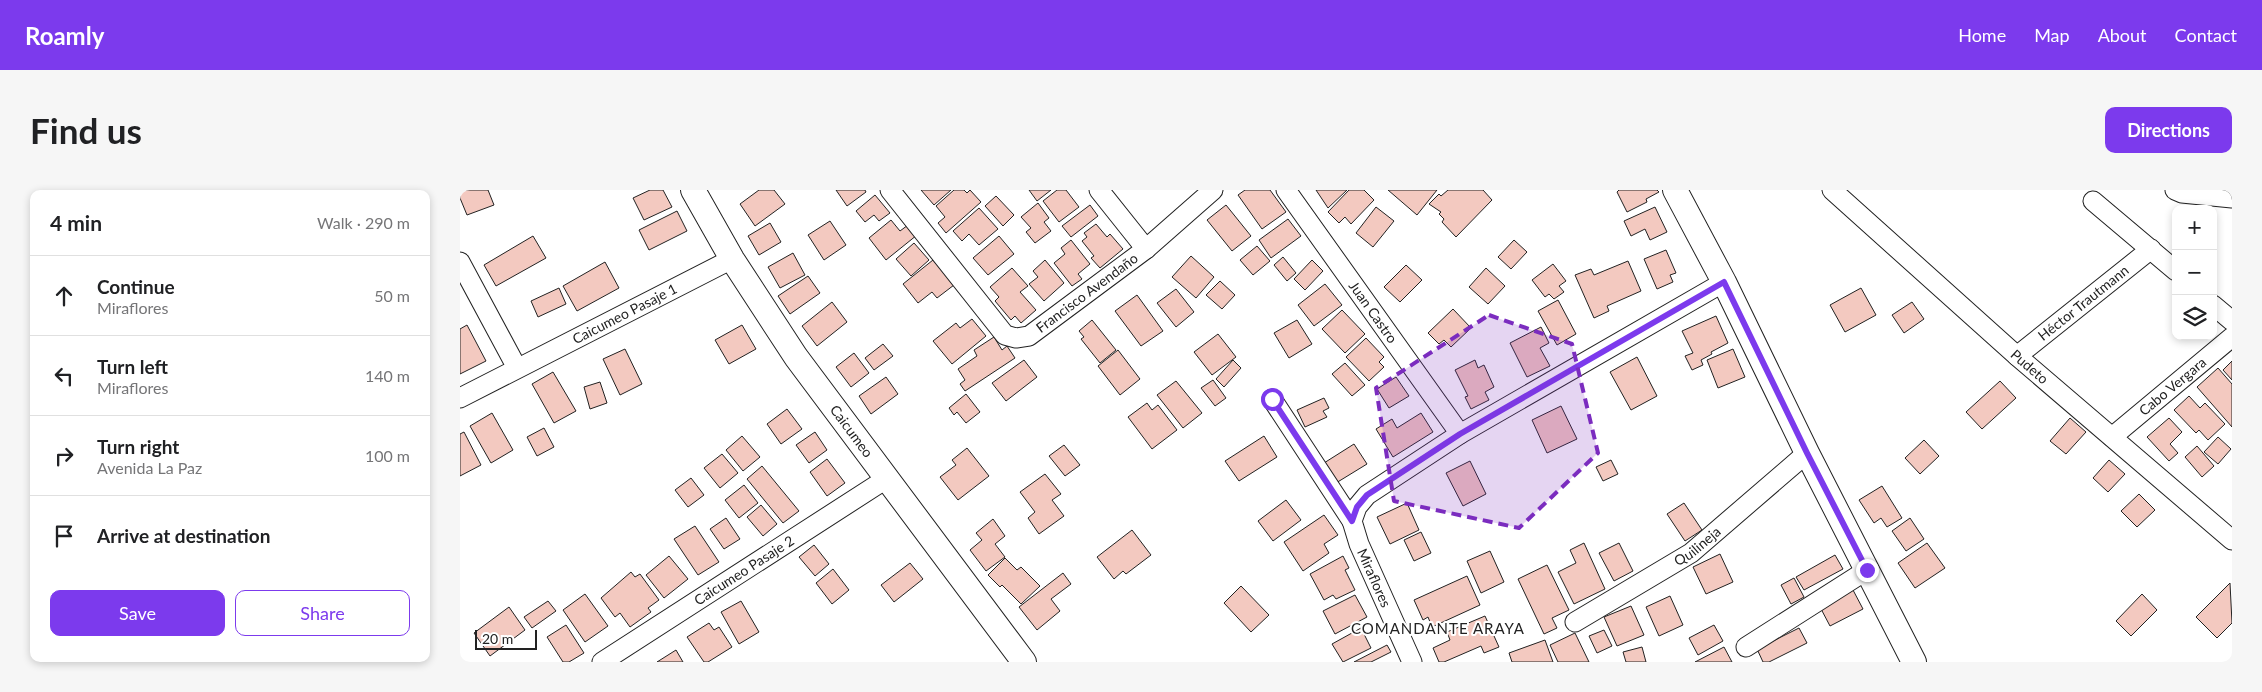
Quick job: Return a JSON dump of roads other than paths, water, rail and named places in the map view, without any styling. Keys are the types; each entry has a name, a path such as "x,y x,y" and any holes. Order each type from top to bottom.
{"street":[{"name":"Caicumeo","path":"693,190 732,259 796,357 1024,662"},
{"name":"Francisco Avendaño","path":"890,190 1005,335 1016,338 1029,336 1146,249 1213,190"},
{"path":"1099,190 1146,249"},
{"name":"Juan Castro","path":"1286,190 1460,434"},
{"path":"1675,190 1724,282 1807,453 1914,662"},
{"name":"Pudeto","path":"1832,190 2017,356 2232,540"},
{"path":"2175,190 2182,194 2232,198"},
{"path":"2093,202 2172,268"},
{"name":"Héctor Trautmann","path":"2017,356 2151,250"},
{"name":"Caicumeo Pasaje 1","path":"460,398 732,259"},
{"path":"460,262 517,368"},
{"path":"1352,521 1357,507 1367,495 1460,434 1724,282"},
{"path":"2217,308 2232,321"},
{"name":"Cabo Vergara","path":"2112,437 2232,337"},
{"name":"Miraflores","path":"1272,399 1352,521 1359,544 1412,662"},
{"name":"Quilineja","path":"1575,622 1691,553 1807,453"},
{"name":"Caicumeo Pasaje 2","path":"602,662 886,479"},
{"path":"1746,647 1867,570"}],"district":[{"name":"COMANDANTE ARAYA","path":"1438,629"}]}
